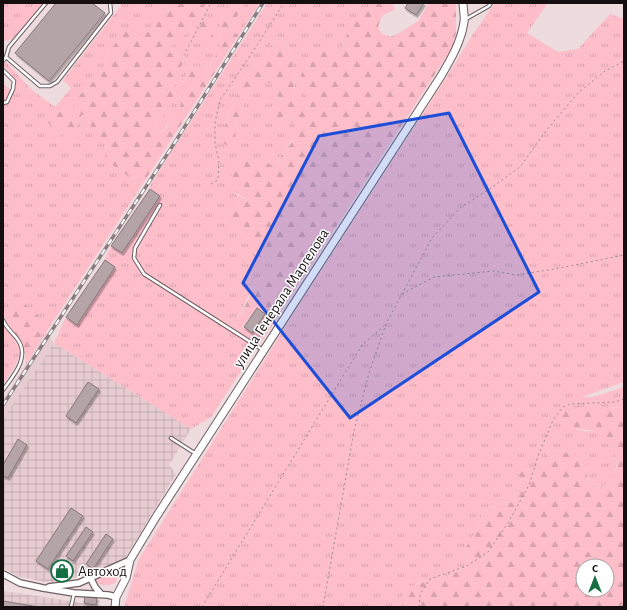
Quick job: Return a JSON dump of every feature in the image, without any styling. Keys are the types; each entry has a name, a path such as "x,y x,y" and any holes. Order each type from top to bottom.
{"main road":[{"name":"улица Генерала Маргелова","path":"115,607 116,597 126,578 130,560 156,517 441,76 457,48 464,20 463,3"}],"street":[{"path":"42,588 79,583 130,560"},
{"path":"3,574 20,583 42,588 116,597"},
{"path":"90,577 94,588 101,594"}],"lane":[{"path":"3,61 9,47 46,3"},
{"path":"6,57 40,86 50,86 57,82 111,13 110,3"},
{"path":"464,20 489,6 491,3"},
{"path":"3,70 14,81 13,89 7,102 3,103"},
{"path":"160,205 135,248 134,258 144,274 263,350"},
{"path":"3,320 4,324 18,341 23,353 21,364 3,390"},
{"path":"171,438 197,454"},
{"path":"71,607 74,593"}],"path":[{"path":"186,51 211,3"},
{"path":"211,184 218,180 219,161 215,143 215,122 220,100 284,3"},
{"path":"323,607 354,431 369,373 386,324 401,294 432,238 460,208 520,167 545,132 578,93 605,71 624,61"},
{"path":"401,294 434,277 493,271 517,275 624,255"},
{"path":"202,607 362,344 386,324"},
{"path":"419,607 420,594 430,579 467,566 488,552 508,523 529,485 538,456 553,420 563,407 570,404 615,402 624,399"},
{"path":"320,607 324,601"}],"highlighted area":[{"path":"449,113 539,292 350,418 243,283 319,136"}],"shaded area":[{"path":"46,333 54,343 3,419 3,400"},
{"path":"54,343 191,429 169,465 176,474 123,562 55,584 17,576 3,568 3,419"},
{"path":"3,591 111,607 3,607"}],"green space":[{"path":"3,3 43,3 13,39 4,41"},
{"path":"119,3 171,3 168,10 156,14 151,31 110,51 99,76 79,96 73,107 58,113 48,123 61,131 65,140 73,132 82,114 85,114 91,125 104,142 108,143 106,148 108,162 142,185 41,340 39,321 13,305 3,307 3,84 11,90 16,81 3,65 6,62 32,90 55,107 71,88 63,80 116,12 121,5"},
{"path":"171,3 206,3 202,12 211,21 213,40 202,39 202,30 196,25 177,43 161,50 166,53 178,52 185,57 178,75 170,108 157,123 153,131 160,134 180,108 188,66 205,67 212,64 220,46 219,24 228,3 245,3 229,30 239,35 142,185 108,162 105,154 108,143 103,142 98,144 85,114 82,115 77,124 72,140 65,140 61,131 48,123 48,120 58,113 73,107 79,96 99,76 110,51 126,29 141,35 151,31 152,19 156,14 168,10"},
{"path":"206,3 228,3 219,24 220,46 212,64 205,67 188,66 180,108 160,134 153,131 157,123 170,107 178,74 185,57 178,52 166,53 160,50 177,43 196,25 202,30 211,21 202,12"},
{"path":"245,3 260,3 239,35 229,30"},
{"path":"267,3 378,3 357,22 347,34 341,52 301,75 306,108 293,103 295,86 293,70 283,38 275,37 266,57 244,78 224,128 235,144 240,111 258,83 269,83 276,86 279,99 268,113 274,126 285,116 290,118 296,135 283,151 275,166 261,160 235,193 249,202 240,202 236,210 225,216 227,223 249,239 252,248 260,258 275,260 279,265 271,277 260,278 256,282 237,318 239,331 244,327 252,333 250,338 260,344 211,417 191,429 54,343 66,317 77,324 115,268 105,260 111,246 122,253 160,196 150,189 151,184"},
{"path":"376,3 392,3 395,9 382,16 378,27 381,33 390,37 418,21 429,3 456,3 456,33 452,48 260,344 250,338 265,313 257,308 239,331 235,328 239,315 257,281 260,278 271,277 279,265 275,260 260,258 252,248 249,239 227,223 225,216 236,210 240,202 248,201 232,188 228,180 237,168 251,160 261,160 275,166 294,138 294,132 290,118 285,116 274,126 270,122 268,113 279,99 276,86 269,83 258,83 247,98 238,118 235,144 227,146 223,142 224,128 244,78 266,57 275,37 283,38 292,62 295,86 293,103 305,107 301,75 310,58 324,51 336,56 342,48 347,34 353,25"},
{"path":"495,3 548,3 527,33 558,52 578,49 610,14 624,19 624,382 582,397 593,397 624,387 624,407 603,408 559,415 568,424 576,429 599,433 605,437 615,453 616,466 613,478 608,484 598,488 588,479 583,463 568,453 550,449 540,463 529,471 522,468 515,483 514,502 498,504 480,514 479,526 462,555 472,566 434,581 416,584 403,601 402,607 124,607 139,559 299,305 473,34"},
{"path":"26,305 37,314 39,321 41,340 26,364 23,345 9,325 3,312 3,307"},
{"path":"3,325 16,342 21,354 3,385"},
{"path":"573,406 603,408 624,407 624,607 402,607 402,590 416,584 434,581 472,566 461,555 479,526 480,514 498,504 514,502 515,483 522,468 529,471 540,463 550,449 568,453 575,451 583,463 588,479 598,488 610,481 615,473 617,464 614,452 607,441 599,433 594,431 573,428 559,415 565,408"},
{"path":"108,572 115,573 117,577 116,582 107,585 97,583 96,579 99,576"}],"building":[{"path":"56,3 92,3 105,13 49,81 15,53"},
{"path":"408,3 424,3 416,15 405,8"},
{"path":"150,189 160,196 122,253 111,246"},
{"path":"105,260 115,267 77,325 66,317"},
{"path":"257,308 265,314 252,333 244,327"},
{"path":"88,382 99,389 76,423 66,416"},
{"path":"18,439 27,445 8,478 3,476 3,465"},
{"path":"71,508 83,516 48,569 36,561"},
{"path":"86,527 93,532 73,561 66,556"},
{"path":"106,534 113,539 93,569 86,564"},
{"path":"63,560 71,565 63,577 55,572"},
{"path":"85,596 97,598 96,605 84,603"},
{"path":"3,601 39,607 3,607"}],"railway":[{"path":"3,405 170,150 263,3"}],"place":[{"name":"Автоход","path":"62,571"}]}
